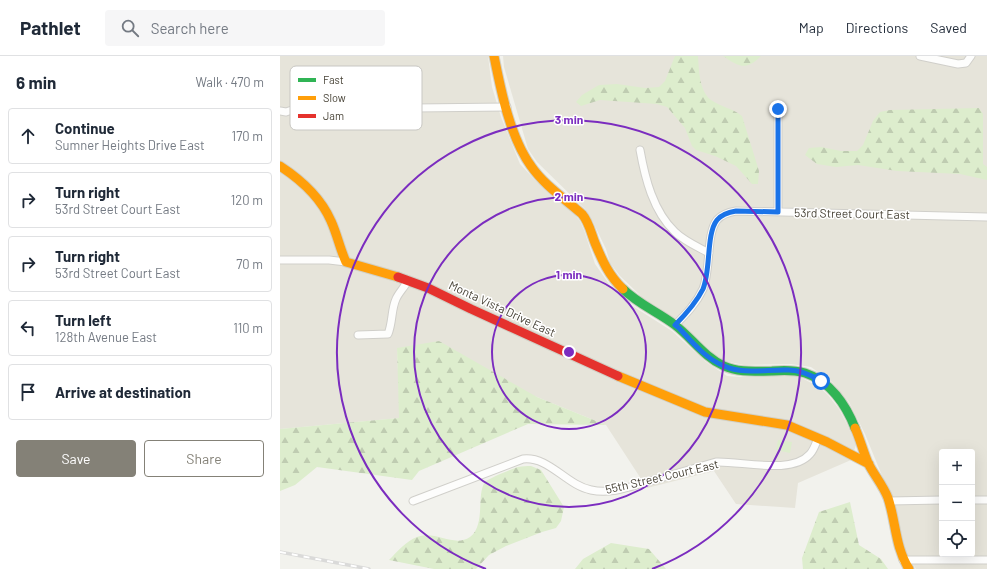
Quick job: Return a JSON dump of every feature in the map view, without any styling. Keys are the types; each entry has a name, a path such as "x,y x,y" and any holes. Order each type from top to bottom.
{"street":[{"path":"494,56 507,107 517,138 529,164 587,220 600,258 608,272 624,290 637,301 679,328 708,357 722,366 730,369 746,371 790,370 813,376 828,387 848,412 869,464 877,476 889,501 896,540 903,560 909,569"},
{"path":"920,56 958,64 968,62 971,56"},
{"path":"422,108 507,107"},
{"path":"778,109 778,212"},
{"path":"640,150 646,182 662,216 675,232 709,253"},
{"path":"280,166 292,175 327,213 346,262 329,260 280,260"},
{"name":"53rd Street Court East","path":"675,325 692,308 703,288 708,270 709,253 716,220 730,212 987,217"},
{"name":"Monta Vista Drive East","path":"346,262 361,268 408,280 434,290 469,308 604,370 693,408 704,412 787,425 845,450 869,464"},
{"path":"358,335 388,334 393,320 396,297 408,280"},
{"name":"55th Street Court East","path":"413,501 523,458 536,459 582,488 605,492 622,489 716,462 777,466 794,464 810,454 818,438"},
{"path":"889,501 939,500"},
{"path":"975,500 987,500"},
{"path":"903,560 987,560"}],"shaded area":[{"path":"280,56 488,56 492,87 501,117 520,164 535,180 580,221 595,264 614,291 631,305 672,331 706,362 727,376 740,377 789,375 800,377 819,387 828,395 839,409 856,445 851,460 798,483 795,508 736,504 714,471 647,488 606,425 537,397 397,349 400,418 280,429"},
{"path":"503,56 987,56 987,569 916,569 906,553 896,510 865,434 849,402 832,382 811,367 791,364 744,365 725,361 710,352 665,312 642,297 620,276 610,263 606,249 585,209 537,162 528,149 504,67"}],"green space":[{"path":"675,56 698,56 700,80 707,96 711,100 742,116 759,171 758,184 752,184 736,166 715,156 696,150 692,146 685,128 667,107 657,104 600,100 581,106 576,102 582,95 599,85 617,84 645,88 659,87 665,81"},
{"path":"723,56 761,56 751,64 742,66"},
{"path":"979,108 983,114 983,164 987,167 987,180 960,174 897,171 858,165 836,167 817,164 805,155 809,148 821,147 841,151 857,151 863,145 873,121 880,112 890,110"},
{"path":"439,341 537,397 606,425 528,424 419,471 412,480 317,467 295,485 280,491 280,429 399,418 397,348"},
{"path":"778,440 792,442 790,453 776,450"},
{"path":"531,466 541,470 564,507 561,521 556,528 506,546 489,555 476,569 434,569 389,560 405,544 424,535 458,541 470,537 475,532 478,525 482,487 485,482 518,467"},
{"path":"850,502 859,545 881,559 888,569 803,569 802,558 819,512"},
{"path":"611,543 649,549 666,569 575,569 583,559"}],"railway":[{"path":"280,552 369,569"}],"traffic: fast":[{"path":"623,289 635,299 675,325 710,358 724,366 736,370 748,371 785,370 805,373 814,377 836,395 847,411 855,428"}],"traffic: slow":[{"path":"494,56 507,113 517,142 536,173 555,192 582,214 588,224 606,268 623,289"},
{"path":"280,166 302,183 322,205 333,226 346,262 398,277"},
{"path":"618,376 705,412 787,425 827,442 869,464"},
{"path":"855,428 868,463 888,498 898,543 904,561 909,569"}],"traffic: jam":[{"path":"398,277 428,288 618,376"}],"route":[{"path":"778,109 778,212 736,211 730,212 716,220 711,239 709,263 703,288 692,308 675,325 708,357 722,366 730,369 746,371 790,370 813,376 821,381"}]}
